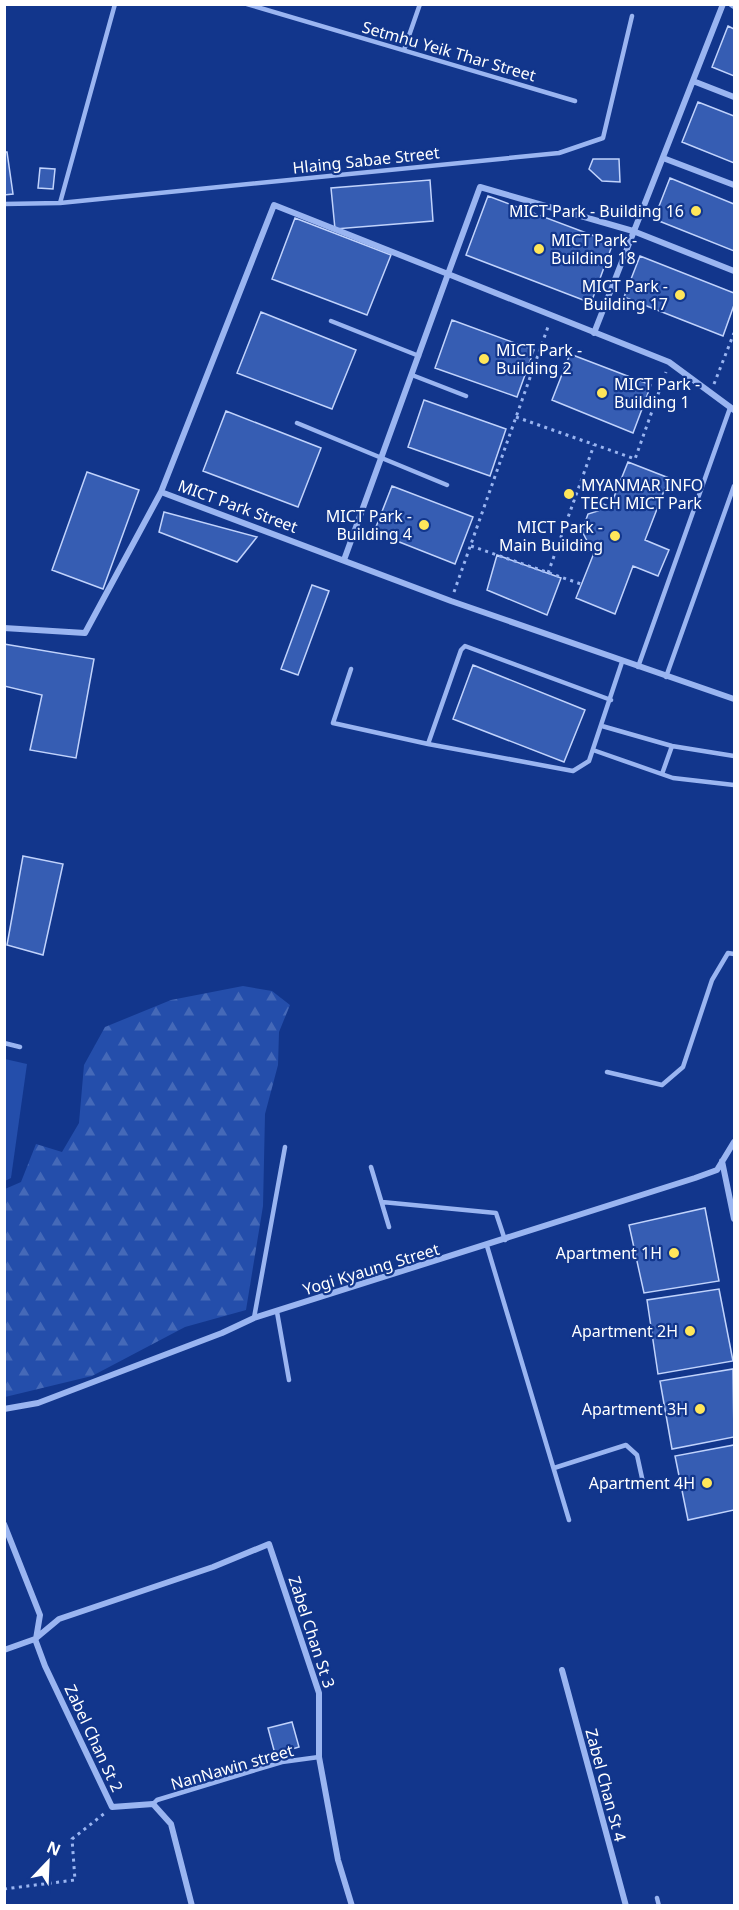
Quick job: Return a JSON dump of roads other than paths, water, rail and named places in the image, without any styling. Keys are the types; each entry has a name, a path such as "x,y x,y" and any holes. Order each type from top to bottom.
{"street":[{"path":"594,333 723,4"},
{"path":"693,81 735,97"},
{"path":"663,158 735,186"},
{"path":"344,560 480,187 633,231 735,271"},
{"path":"161,492 274,205 669,362 732,409"},
{"name":"MICT Park Street","path":"4,627 85,633 91,626 161,492 451,601 622,662 735,699"},
{"name":"Yogi Kyaung Street","path":"4,1409 38,1403 222,1333 254,1318 487,1246 717,1170 735,1143"},
{"path":"722,1161 735,1219"},
{"path":"4,1524 40,1615 35,1639 4,1650"},
{"name":"Zabel Chan St 3","path":"35,1639 59,1619 213,1567 269,1544 319,1693 319,1757 338,1860 352,1905"},
{"name":"Zabel Chan St 2","path":"35,1639 45,1666 112,1807 153,1804"},
{"name":"Zabel Chan St 4","path":"562,1670 626,1905"},
{"path":"153,1804 171,1824 192,1905"}],"lane":[{"path":"60,203 115,4"},
{"name":"Setmhu Yeik Thar Street","path":"247,4 575,100"},
{"path":"404,50 420,4"},
{"name":"Hlaing Sabae Street","path":"4,204 60,203 559,153 603,138 632,16"},
{"path":"331,321 418,356"},
{"path":"412,375 466,396"},
{"path":"638,667 732,409"},
{"path":"297,423 447,485"},
{"path":"666,677 735,486"},
{"path":"428,744 461,650 465,646 611,700"},
{"path":"351,669 333,723 428,744 573,771 589,761 622,662"},
{"path":"602,726 672,746 735,756"},
{"path":"662,774 672,746"},
{"path":"593,750 673,778 735,785"},
{"path":"607,1072 662,1085 683,1068 712,980 728,953 735,954"},
{"path":"4,1043 20,1047"},
{"path":"254,1318 285,1147"},
{"path":"371,1167 389,1227"},
{"path":"382,1202 496,1213 505,1240"},
{"path":"487,1246 569,1520"},
{"path":"277,1312 289,1380"},
{"path":"554,1468 626,1445 637,1455 644,1487"},
{"name":"NanNawin street","path":"153,1804 157,1800 282,1762 319,1757"},
{"path":"657,1898 659,1905"}],"place":[{"name":"MICT Park - Building 16","path":"696,211"},
{"name":"MICT Park - Building 18","path":"539,249"},
{"name":"MICT Park - Building 17","path":"680,295"},
{"name":"MICT Park - Building 2","path":"484,359"},
{"name":"MICT Park - Building 1","path":"602,393"},
{"name":"MYANMAR INFO TECH MICT Park","path":"569,494"},
{"name":"MICT Park - Building 4","path":"424,525"},
{"name":"MICT Park - Main Building","path":"615,536"},
{"name":"Apartment 1H","path":"674,1253"},
{"name":"Apartment 2H","path":"690,1331"},
{"name":"Apartment 3H","path":"700,1409"},
{"name":"Apartment 4H","path":"707,1483"}]}
